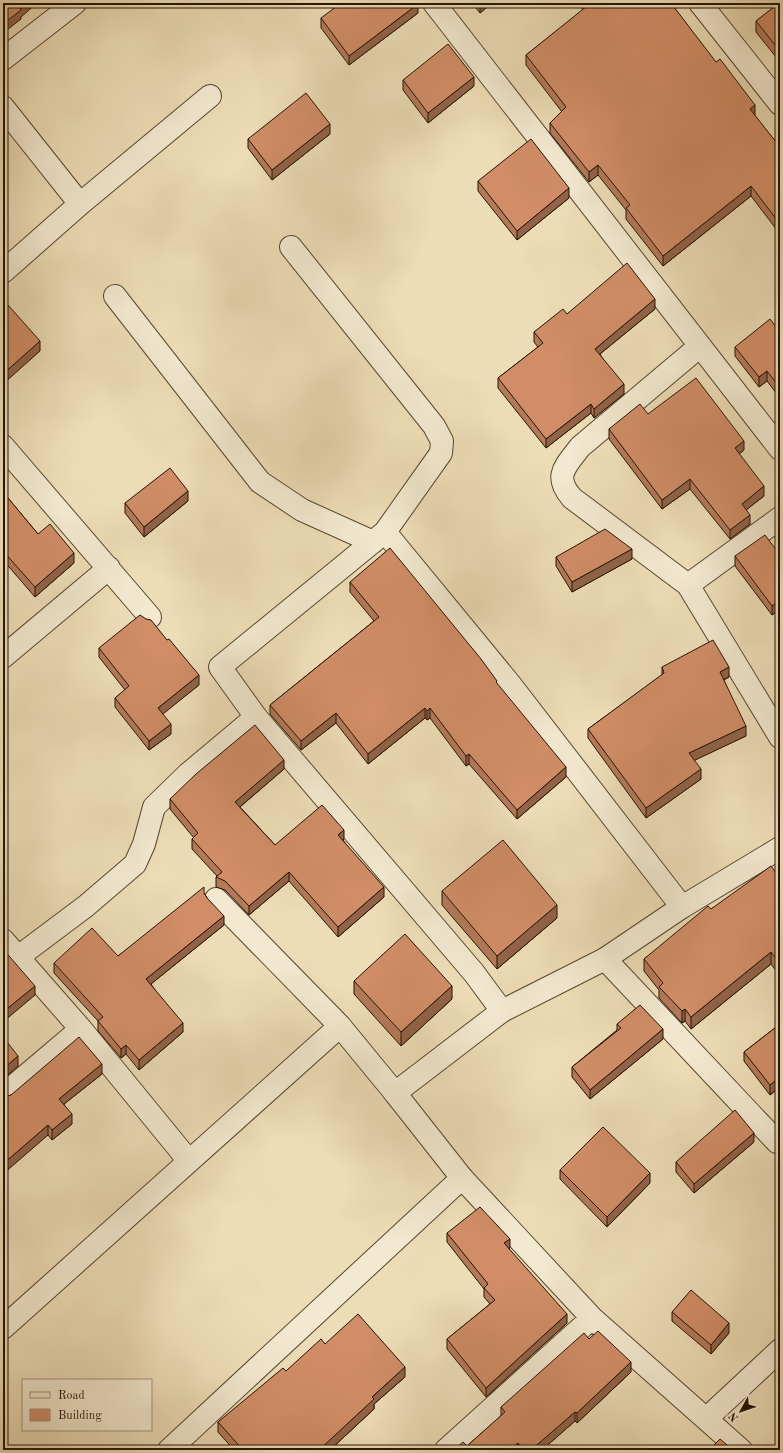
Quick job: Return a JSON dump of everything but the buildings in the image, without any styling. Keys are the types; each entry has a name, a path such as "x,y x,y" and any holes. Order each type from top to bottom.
{"street":[{"path":"3,59 75,3"},
{"path":"434,3 780,449"},
{"path":"700,3 780,104"},
{"path":"3,272 80,204 210,96"},
{"path":"3,107 80,204"},
{"path":"291,247 434,426 442,441 441,453 379,537 220,667 256,717 474,973 502,1011"},
{"path":"115,296 260,482 302,510 379,537 510,684 682,907"},
{"path":"700,346 580,448 566,466 561,477 563,487 572,498 688,586 780,737"},
{"path":"3,446 150,617"},
{"path":"688,586 780,518"},
{"path":"3,657 108,568"},
{"path":"18,957 86,906 135,864 144,844 154,807 188,774 256,717"},
{"path":"395,1093 502,1011 605,959 682,907 780,848"},
{"path":"216,899 340,1026 462,1178 592,1318 741,1450"},
{"path":"3,940 80,1029 189,1161"},
{"path":"605,959 777,1142"},
{"path":"3,1328 340,1026"},
{"path":"3,1095 80,1029"},
{"path":"169,1450 462,1178"},
{"path":"446,1450 592,1318"},
{"path":"706,1419 780,1350"}]}
